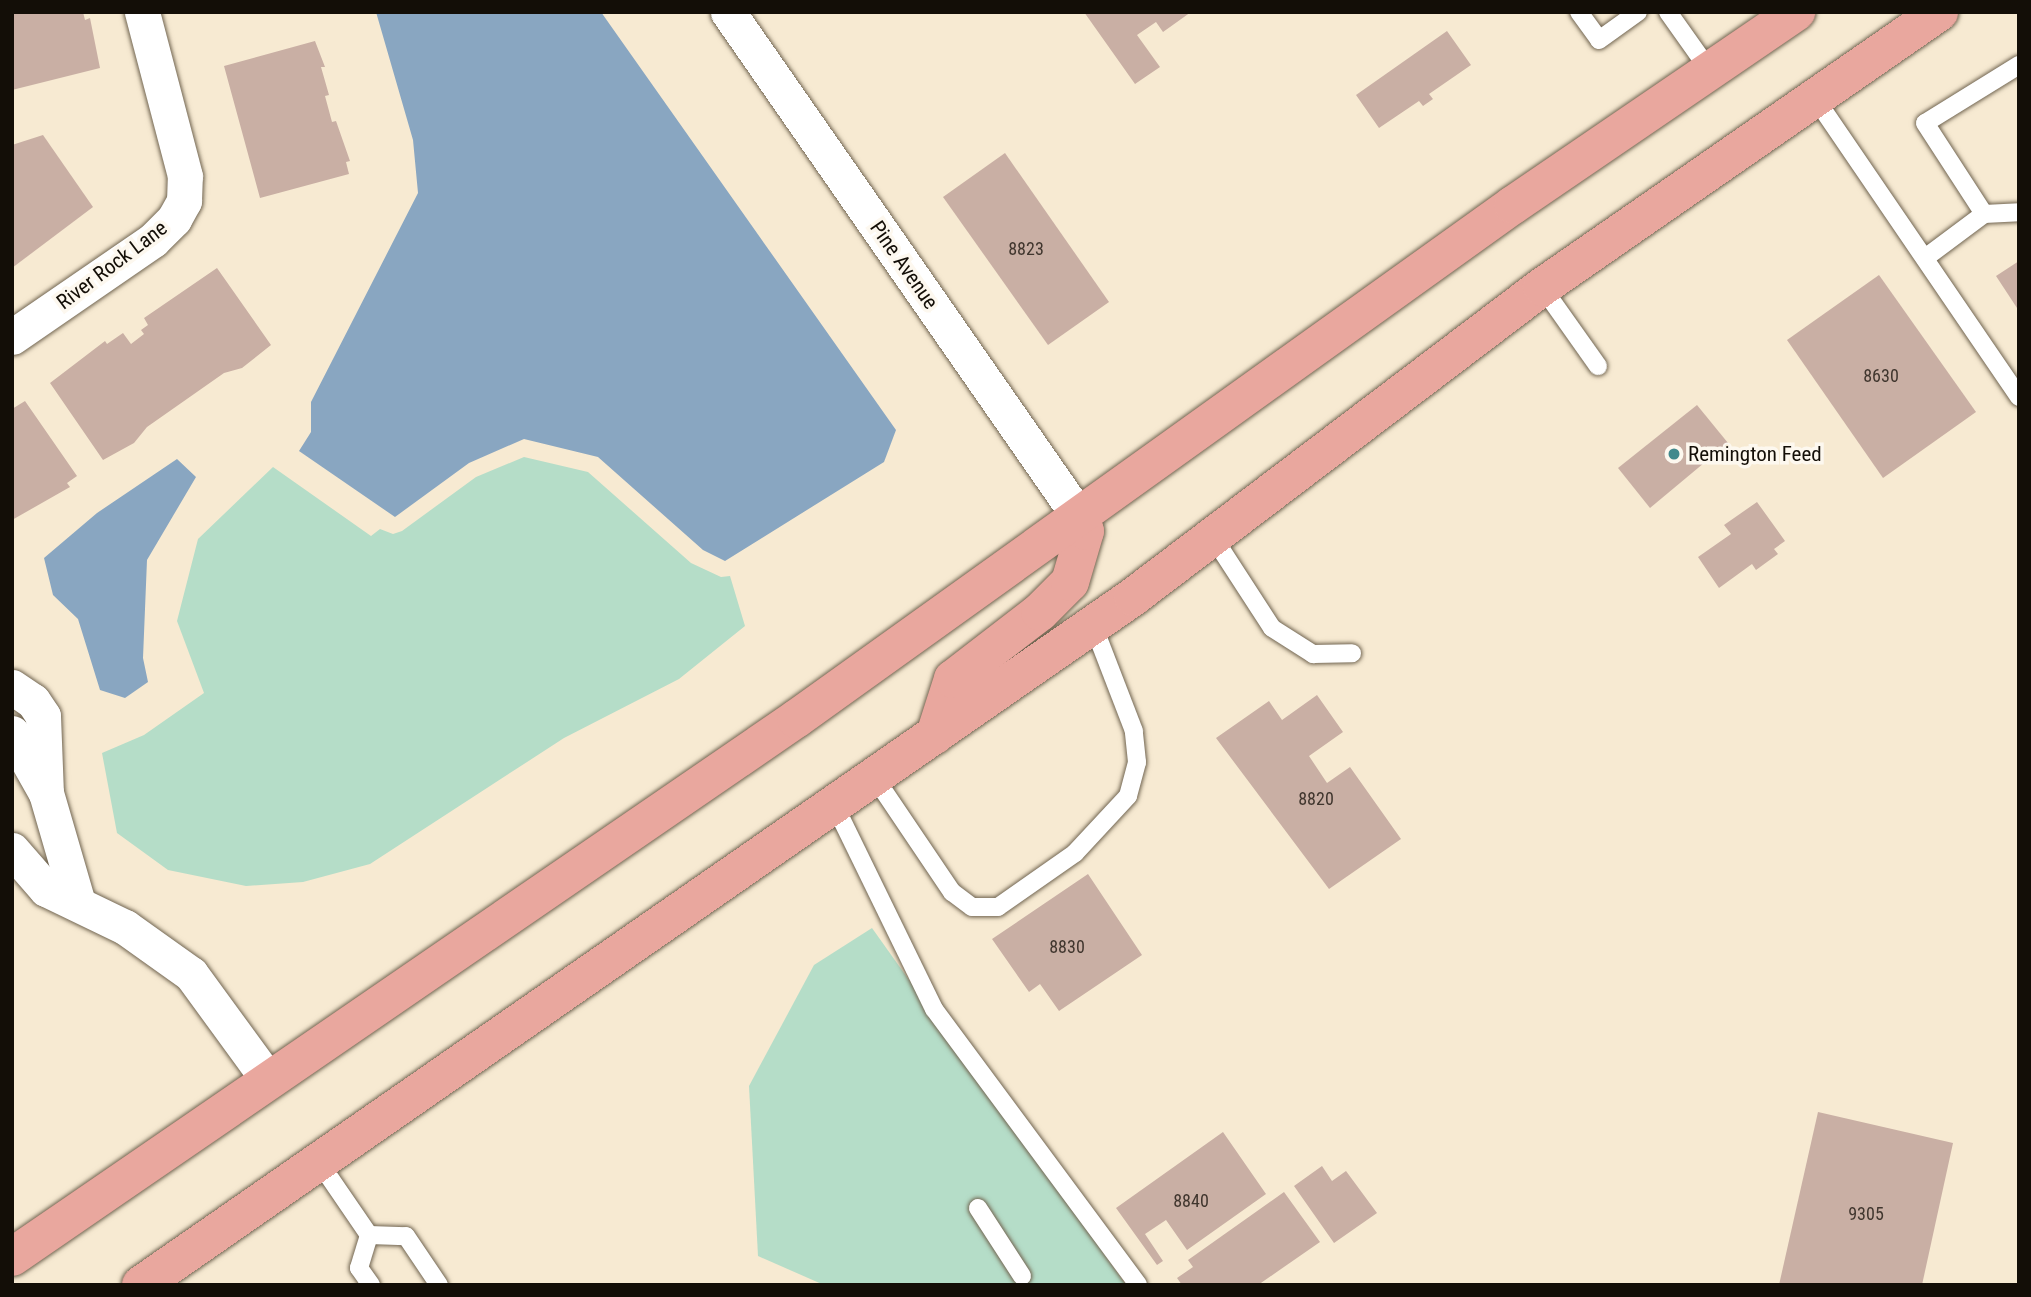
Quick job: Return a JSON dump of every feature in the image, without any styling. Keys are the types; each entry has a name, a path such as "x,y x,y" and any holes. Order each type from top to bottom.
{"main road":[{"path":"12,1257 1080,518 1513,205 1796,12"},
{"path":"141,1285 1093,625 1542,287 1939,12"},
{"path":"935,734 953,679 1040,612 1070,582 1083,544 1085,531 1080,518"}],"street":[{"name":"River Rock Lane","path":"12,337 153,240 184,201 186,176 142,12"},
{"name":"Pine Avenue","path":"729,12 1080,518"},
{"path":"12,687 33,701 43,716 46,793"},
{"path":"12,733 46,793 78,903"},
{"path":"12,850 46,889 78,903 159,948 191,974 269,1081"}],"lane":[{"path":"1579,12 1599,40 1638,12"},
{"path":"1668,12 1710,71"},
{"path":"1984,214 1925,123 2019,65"},
{"path":"1815,98 2019,397"},
{"path":"1924,258 1984,214 2019,212"},
{"path":"1542,287 1598,366"},
{"path":"1213,537 1272,628 1313,653 1352,653"},
{"path":"875,778 952,892 972,907 998,907 1075,853 1128,796 1137,762 1135,731 1093,625"},
{"path":"835,806 934,1009 1138,1285"},
{"path":"318,1162 369,1235"},
{"path":"978,1208 1020,1282"},
{"path":"369,1235 359,1268 371,1285"},
{"path":"369,1235 406,1236 439,1285"}],"green space":[{"path":"524,457 588,472 691,563 721,577 730,576 745,626 679,679 564,738 370,864 303,882 246,886 168,870 117,833 102,753 144,735 204,693 177,621 198,539 273,467 371,536 380,529 393,534 402,531 476,477"},
{"path":"872,928 1126,1285 824,1285 758,1256 749,1086 814,965"}],"water":[{"path":"376,12 601,12 896,430 884,462 725,561 703,550 598,457 524,439 469,463 395,517 299,451 311,432 311,402 418,193 413,140"},
{"path":"177,459 196,477 147,560 143,658 148,682 125,698 100,690 78,619 53,595 44,558 97,513"}],"building":[{"path":"12,12 83,12 85,20 90,18 100,68 12,90"},
{"path":"1084,12 1191,12 1163,32 1156,22 1137,35 1160,67 1135,84"},
{"path":"1447,31 1471,65 1429,94 1433,99 1423,106 1419,101 1379,128 1356,95"},
{"path":"315,41 325,67 321,67 329,95 325,96 332,122 336,121 350,161 346,162 349,174 260,198 224,66"},
{"path":"43,135 93,207 12,268 12,145"},
{"path":"1005,153 1109,302 1048,345 943,197"},
{"path":"2019,261 2019,311 1996,276"},
{"path":"217,268 271,345 242,368 224,373 147,427 134,443 103,460 50,383 105,341 107,344 123,333 131,344 144,334 141,330 148,325 144,318"},
{"path":"1879,275 1976,412 1883,478 1787,340"},
{"path":"25,401 77,476 67,483 70,487 12,520 12,409"},
{"name":"Remington Feed","path":"1697,405 1728,443 1650,508 1618,468"},
{"path":"1757,502 1785,541 1774,549 1778,554 1756,570 1752,564 1719,588 1698,557 1731,534 1724,525"},
{"path":"1317,695 1343,732 1309,756 1327,783 1350,767 1401,839 1329,889 1216,738 1269,701 1282,720"},
{"path":"1088,874 1142,955 1059,1011 1040,984 1029,992 992,939"},
{"path":"1818,1112 1953,1143 1922,1285 1779,1285"},
{"path":"1223,1132 1266,1194 1187,1250 1166,1220 1145,1234 1163,1261 1157,1265 1116,1208"},
{"path":"1322,1166 1332,1181 1346,1171 1377,1213 1334,1243 1294,1186"},
{"path":"1284,1192 1320,1242 1258,1285 1182,1285 1177,1278 1193,1267 1188,1260"}],"place":[{"name":"Remington Feed","path":"1674,454"}]}
